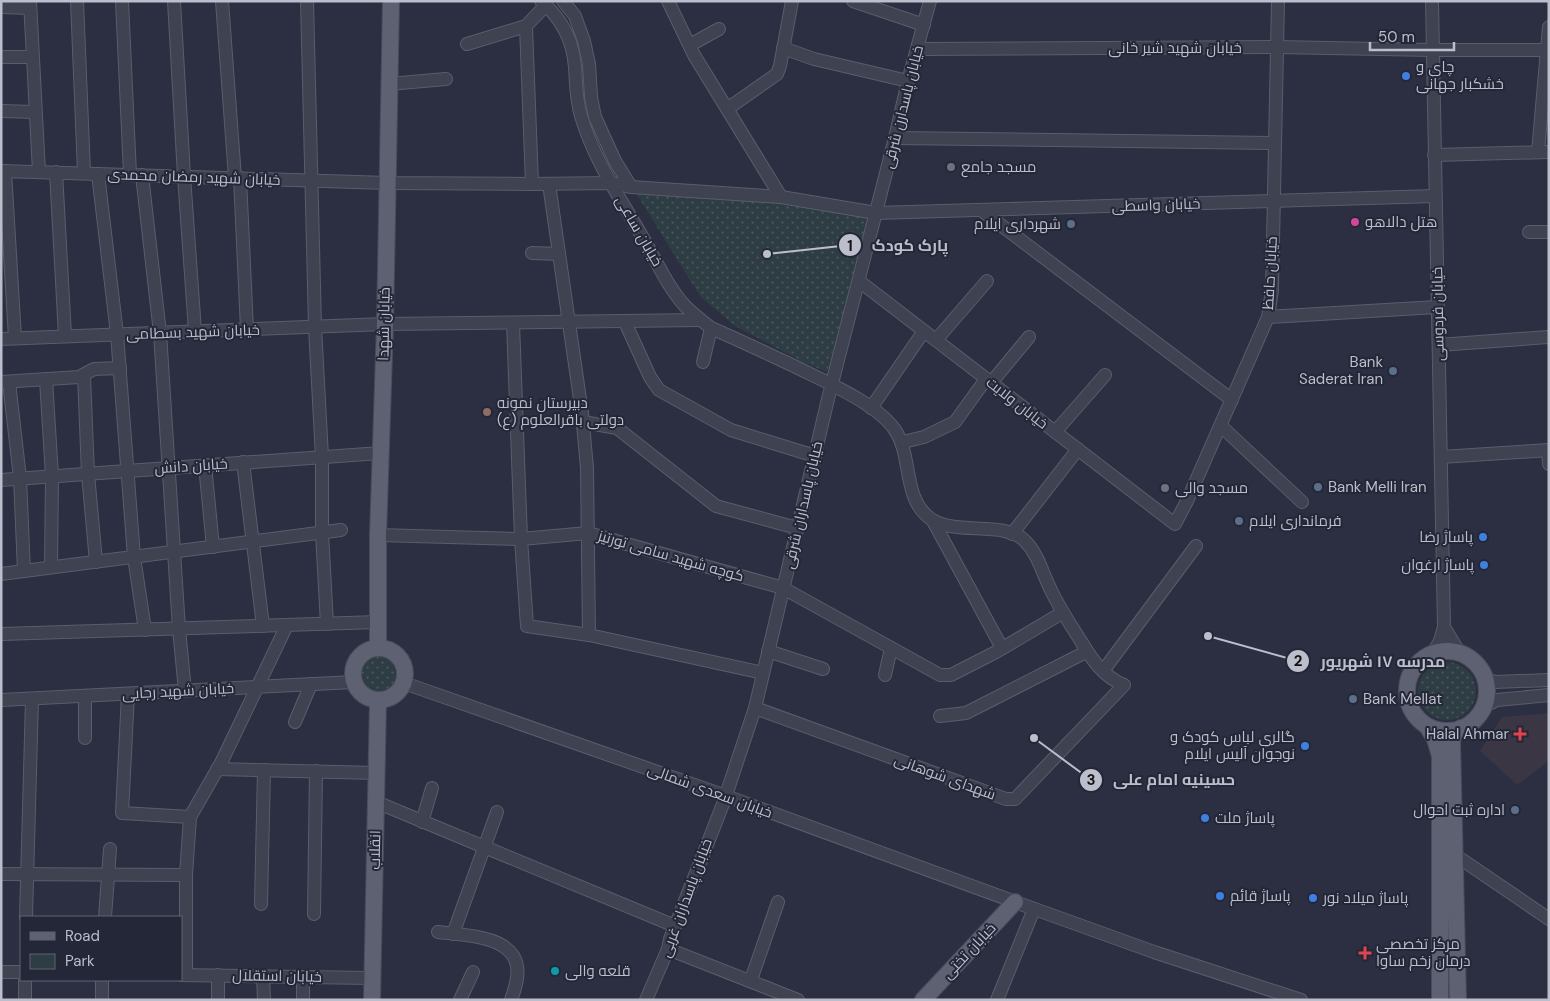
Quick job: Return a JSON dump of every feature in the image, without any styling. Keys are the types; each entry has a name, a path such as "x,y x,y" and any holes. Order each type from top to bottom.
{"main road":[{"name":"خیابان شهدا","path":"378,647 378,535 385,324 391,1"},
{"path":"378,647 388,649 397,654 403,663 405,673 404,683 398,692 389,698 378,700 368,698 359,691 354,682 353,672 355,663 361,655 378,647"},
{"path":"1440,1000 1446,764 1453,735 1474,720 1483,707 1486,698 1485,678 1479,667 1470,658 1459,652 1446,650 1433,653 1421,660 1412,670 1407,683 1407,696 1410,708 1417,718 1427,726 1438,730 1450,731 1461,728"},
{"name":"انقلاب","path":"372,1000 378,700"},
{"path":"1427,726 1435,739 1440,756 1446,764 1455,855 1459,999"},
{"name":"خیابان تختی","path":"923,1000 1015,902"}],"street":[{"path":"77,1 84,173"},
{"path":"122,1 136,175 160,333 179,629 185,691"},
{"path":"174,1 195,331"},
{"path":"222,1 237,178 247,330"},
{"path":"307,1 315,327 322,457 322,533 327,624"},
{"path":"668,1 690,45 727,110 781,197"},
{"path":"727,110 777,74 792,1"},
{"path":"853,1 924,25"},
{"name":"خیابان پاسدارن شرقی","path":"876,213 908,81 930,1"},
{"name":"خیابان حافظ","path":"1175,524 1188,501 1268,317 1272,290 1278,1"},
{"name":"خیابان فردوسی","path":"1432,1 1444,627 1440,641 1433,653"},
{"path":"467,44 526,26 547,6 567,2"},
{"name":"خیابان ساعی","path":"567,2 584,41 589,64 591,97 595,117 615,161 630,186"},
{"path":"1,7 30,5 39,172"},
{"name":"خیابان ساعی","path":"547,6 562,23 570,41 575,66 575,86 580,115 605,173 668,282 684,305 706,324 832,385 871,408 894,428 903,442"},
{"path":"526,26 532,184"},
{"path":"1434,155 1546,153 1549,27"},
{"path":"690,45 719,29"},
{"name":"خیابان شهید شیر خانی","path":"918,49 1277,47 1548,50"},
{"path":"783,48 814,59 908,81"},
{"path":"1,57 32,57"},
{"path":"389,84 446,79"},
{"path":"1,110 35,112"},
{"path":"895,138 1275,143"},
{"path":"3,171 15,338"},
{"name":"خیابان شهید رمضان محمدی","path":"3,171 387,182 612,183 630,186"},
{"path":"56,172 65,336"},
{"path":"98,174 117,334 134,557 145,630"},
{"path":"549,184 570,322 582,422 586,468 589,634"},
{"name":"خیابان واسطی","path":"630,186 781,197 876,213 1435,196"},
{"path":"981,210 1232,400"},
{"name":"خیابان پاسداران شرقی","path":"726,796 754,708 832,385 876,213"},
{"path":"1529,232 1549,232"},
{"path":"532,253 559,254"},
{"path":"936,340 987,280"},
{"name":"خیابان ولایت","path":"859,281 1175,524"},
{"path":"1268,317 1437,307"},
{"name":"خیابان شهید بسطامی","path":"1,339 385,324 570,322 706,324"},
{"path":"625,322 650,378 659,390 731,430 815,456"},
{"path":"513,323 526,626 589,634 763,673"},
{"path":"703,362 706,324"},
{"path":"871,408 924,331"},
{"path":"1029,336 955,422 924,437 903,442 910,484 917,504 924,514 933,521 950,527 998,530 1024,540 1037,558 1062,613 1093,662 1103,671 1196,546"},
{"path":"1439,345 1548,337"},
{"path":"24,571 20,478 5,382 79,377 94,369 120,368"},
{"path":"84,375 88,474 96,562"},
{"path":"1055,432 1105,375"},
{"path":"46,380 52,476 51,567"},
{"path":"582,422 617,428 716,506 798,528"},
{"path":"1221,426 1302,502"},
{"path":"1012,534 1078,449"},
{"path":"1441,457 1548,450 1549,464"},
{"name":"خیابان دانش","path":"1,480 381,453"},
{"path":"242,462 263,626"},
{"path":"205,465 213,547"},
{"path":"933,521 1002,648"},
{"path":"1,574 342,530"},
{"name":"کوچه شهید سامی تورتیز","path":"378,535 522,539 588,533 783,588 940,675 951,675 1062,613"},
{"path":"1,634 378,622"},
{"path":"184,975 186,875 190,817 217,769 287,625"},
{"name":"خیابان فردوسی","path":"1444,627 1459,652"},
{"path":"886,675 891,648"},
{"path":"768,651 823,669"},
{"path":"940,716 966,712 1086,652"},
{"name":"شهدای شوهانی","path":"754,708 1006,799 1015,799 1124,685 1118,683 1103,671"},
{"path":"1485,678 1495,682 1549,680"},
{"name":"خیابان شهید رجایی","path":"1,700 354,682"},
{"name":"خیابان سعدی شمالی","path":"404,683 726,796 1154,952 1300,1000"},
{"path":"295,722 311,684"},
{"path":"128,694 122,813 190,817"},
{"path":"1483,707 1497,700 1549,694"},
{"path":"85,738 86,696"},
{"path":"26,916 32,699"},
{"path":"217,769 377,773"},
{"path":"261,904 264,770"},
{"path":"314,914 316,771"},
{"path":"422,822 432,788"},
{"name":"خیابان پاسداران غربی","path":"646,1000 668,949 670,939 726,796"},
{"path":"376,802 675,926"},
{"path":"453,934 497,812"},
{"path":"105,916 110,849"},
{"path":"1455,855 1547,915"},
{"path":"1,874 186,875"},
{"path":"751,980 778,902"},
{"path":"997,1000 1034,909"},
{"path":"438,932 495,941 513,954 518,966 517,982 511,1000"},
{"path":"668,949 798,1000"},
{"path":"1,972 20,972"},
{"path":"460,1000 473,972"},
{"name":"خیابان استقلال","path":"184,975 372,978"},
{"path":"218,975 218,1000"},
{"path":"263,976 264,1000"},
{"path":"303,977 303,1000"},
{"path":"25,981 25,1000"},
{"path":"102,981 102,1000"}],"shaded area":[{"name":"Halal Ahmar","path":"1549,713 1549,761 1517,785 1480,751 1502,717"}],"green space":[{"path":"634,190 781,199 873,215 827,372 803,362 735,326 700,296"},
{"path":"378,656 385,657 391,661 395,667 395,681 391,687 385,691 378,692 371,691 365,687 361,681 360,674 361,667 365,661 371,657"},
{"path":"1447,662 1458,664 1471,675 1476,691 1474,702 1463,715 1447,720 1436,718 1423,707 1418,691 1420,680 1431,667"}],"place":[{"name":"چای و خشکبار جهانی","path":"1406,76"},
{"name":"مسجد جامع","path":"951,167"},
{"name":"هتل دالاهو","path":"1355,222"},
{"name":"شهرداری ایلام","path":"1071,224"},
{"name":"پارک کودک","path":"767,254"},
{"name":"Bank Saderat Iran","path":"1393,371"},
{"name":"دبیرستان نمونه دولتی باقرالعلوم (ع)","path":"487,412"},
{"name":"Bank Melli Iran","path":"1318,487"},
{"name":"مسجد والی","path":"1165,488"},
{"name":"فرمانداری ایلام","path":"1239,521"},
{"name":"پاساژ رضا","path":"1483,537"},
{"name":"پاساژ ارغوان","path":"1484,565"},
{"name":"مدرسه ۱۷ شهریور","path":"1208,636"},
{"name":"Bank Mellat","path":"1353,699"},
{"name":"Halal Ahmar","path":"1520,734"},
{"name":"حسینیه امام علی","path":"1034,738"},
{"name":"گالری لباس کودک و نوجوان آلیس ایلام","path":"1305,746"},
{"name":"اداره ثبت احوال","path":"1515,810"},
{"name":"پاساژ ملت","path":"1205,818"},
{"name":"پاساژ قائم","path":"1220,896"},
{"name":"پاساژ میلاد نور","path":"1313,898"},
{"name":"مرکز تخصصی درمان زخم ساوا","path":"1365,953"},
{"name":"قلعه والی","path":"555,971"}]}
